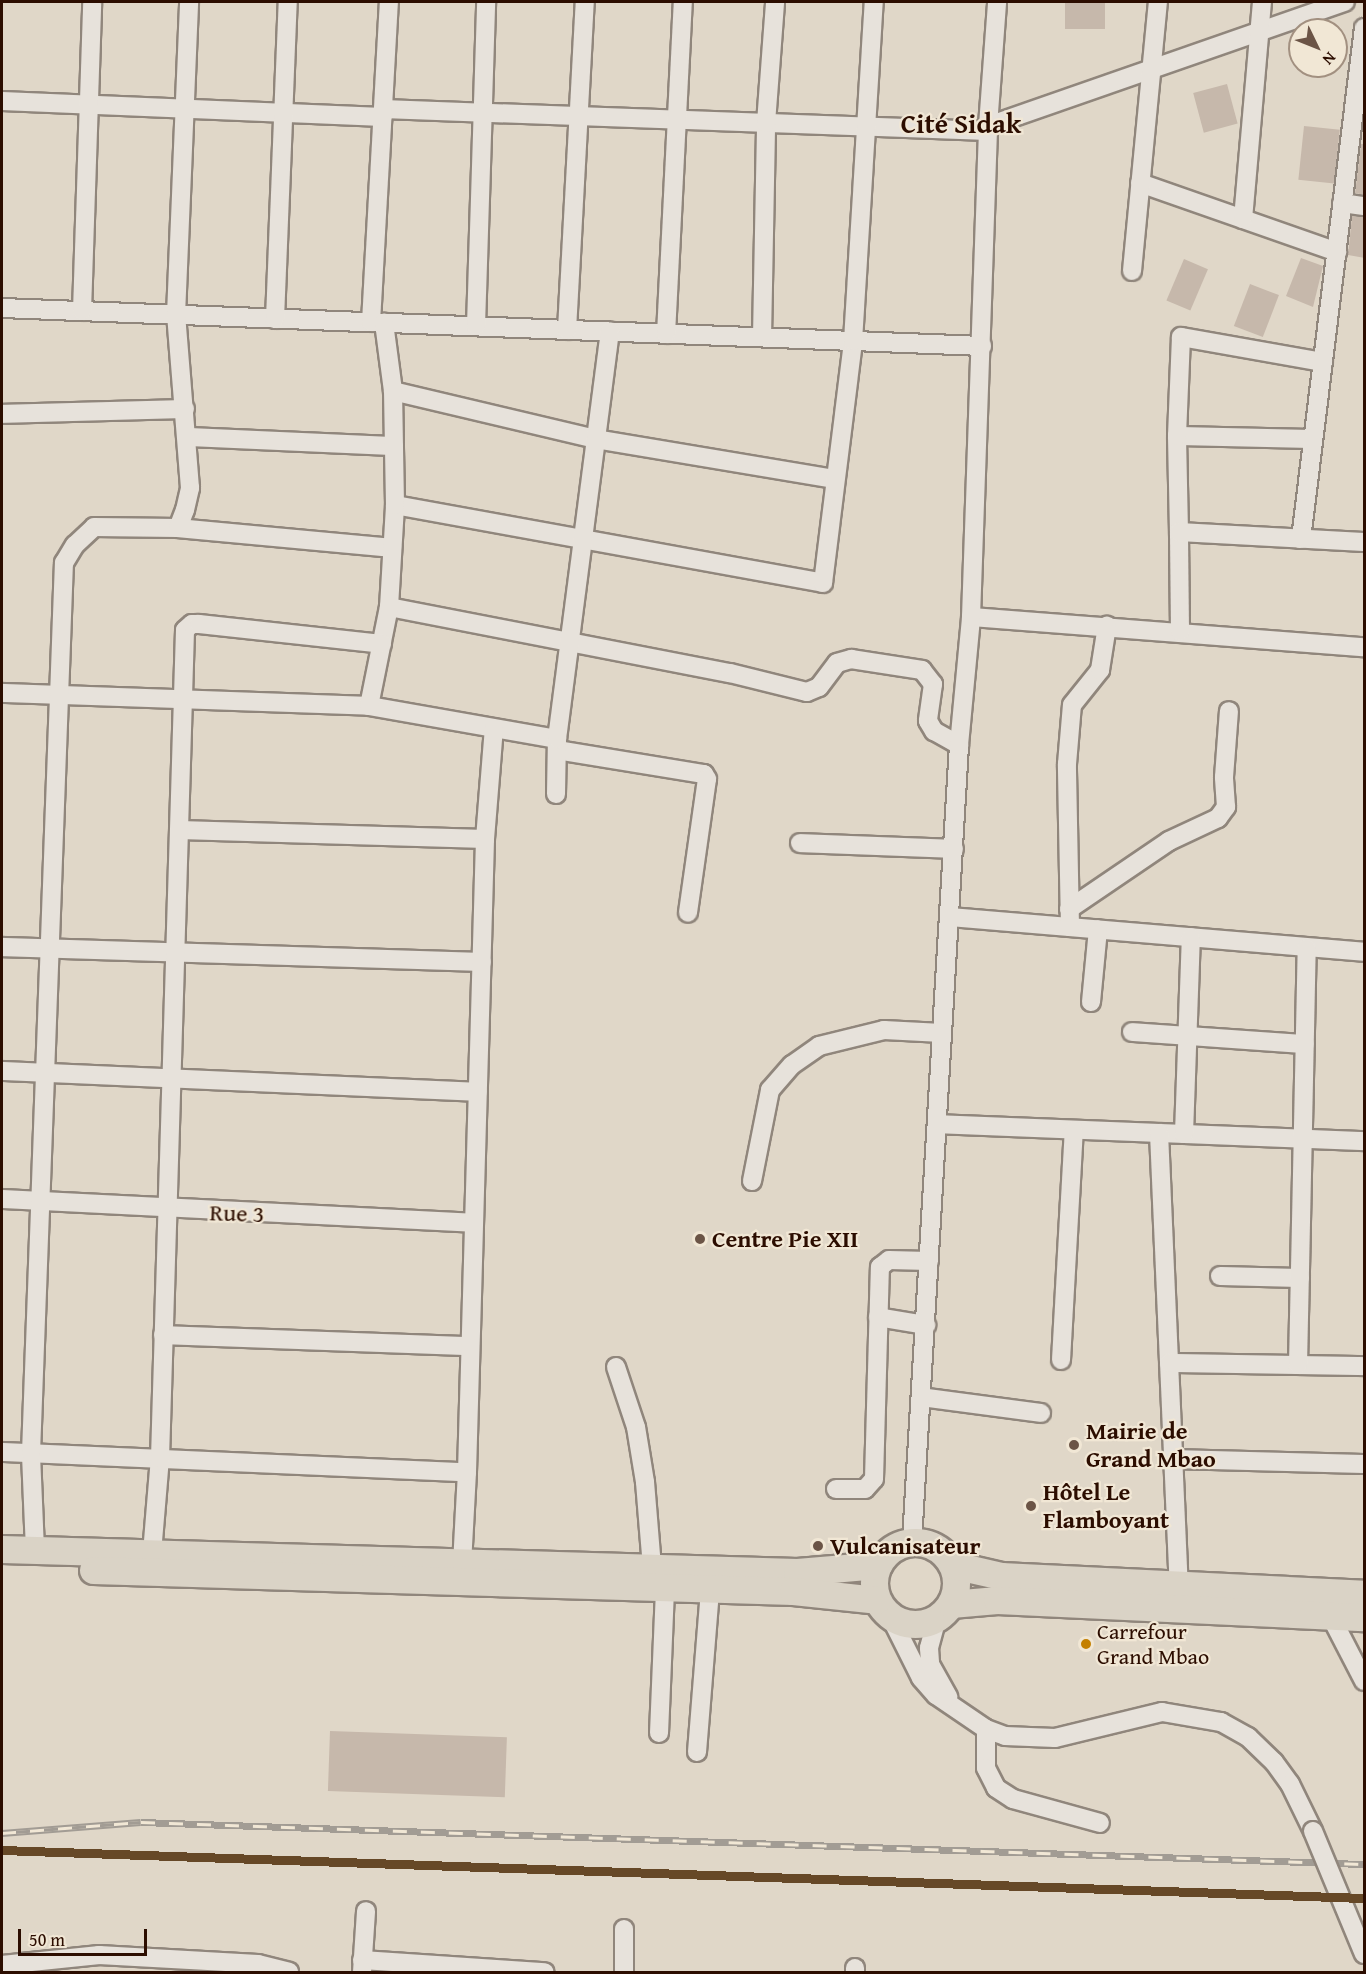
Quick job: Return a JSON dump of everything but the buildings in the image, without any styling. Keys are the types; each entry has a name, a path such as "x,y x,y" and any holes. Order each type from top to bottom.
{"highway":[{"path":"884,1608 874,1581 878,1565 893,1548 912,1541 940,1550 953,1565 957,1585 944,1611"},
{"path":"2,1549 462,1563 658,1579 710,1591 793,1591 884,1608 913,1624 944,1611 997,1600 1365,1617"},
{"path":"2,1567 658,1579 797,1572 878,1565"},
{"path":"953,1565 1001,1576 1365,1594"}],"street":[{"path":"178,528 189,488 185,409 176,315 189,2"},
{"path":"275,319 288,2"},
{"path":"369,706 390,607 395,505 393,391 377,323 383,113 389,2"},
{"path":"476,326 486,2"},
{"path":"567,330 585,2"},
{"path":"666,334 683,2"},
{"path":"762,337 766,123 775,2"},
{"path":"395,505 582,542 823,583 834,479 853,341 874,2"},
{"path":"912,1541 959,745 971,617 988,128 997,2"},
{"path":"1132,272 1158,2"},
{"path":"1243,219 1262,2"},
{"path":"2,101 284,113 483,113 866,127 988,128 1346,2"},
{"path":"82,311 93,4"},
{"path":"1300,539 1365,28"},
{"path":"1140,183 1337,252"},
{"path":"1342,203 1365,206"},
{"path":"2,308 982,346"},
{"path":"556,794 557,744 610,331"},
{"path":"1180,631 1177,436 1181,337 1323,362"},
{"path":"393,391 596,439 834,479"},
{"path":"2,414 185,409"},
{"path":"1177,436 1313,439"},
{"path":"187,437 394,446"},
{"path":"35,1550 31,1453 43,1072 50,949 64,563 75,545 94,527 178,528 392,548"},
{"path":"1179,532 1365,542"},
{"path":"390,607 569,644 730,673 807,692 819,687 837,663 851,659 922,670 933,684 928,721 934,730 959,745"},
{"path":"971,617 1180,631 1365,647"},
{"path":"152,1553 160,1458 185,630 192,624 382,644"},
{"path":"1070,927 1067,764 1072,705 1100,670 1107,626"},
{"path":"2,693 369,706 494,728 557,744 704,774 707,779 688,913"},
{"path":"1070,909 1169,841 1218,818 1226,807 1224,777 1229,711"},
{"path":"462,1563 485,839 494,728"},
{"path":"180,830 485,839"},
{"path":"800,843 954,849"},
{"path":"950,916 1365,952"},
{"path":"1091,1002 1098,929"},
{"path":"1184,1134 1191,938"},
{"path":"2,947 482,962"},
{"path":"1298,1365 1307,948"},
{"path":"752,1181 770,1090 792,1065 819,1046 884,1030 942,1033"},
{"path":"1132,1032 1305,1044"},
{"path":"2,1071 173,1081 478,1092"},
{"path":"937,1124 1365,1141"},
{"path":"1061,1360 1074,1130"},
{"path":"1159,1133 1179,1585"},
{"name":"Rue 3","path":"2,1199 168,1210 473,1223"},
{"path":"836,1489 865,1489 874,1479 880,1267 889,1260 929,1261"},
{"path":"1220,1276 1300,1278"},
{"path":"878,1317 926,1324"},
{"path":"163,1335 470,1346"},
{"path":"1169,1363 1365,1366"},
{"path":"616,1367 636,1427 658,1579 659,1733"},
{"path":"921,1397 1041,1413"},
{"path":"2,1452 466,1472"},
{"path":"1172,1459 1365,1464"},
{"path":"697,1752 710,1591"},
{"path":"884,1608 921,1678 936,1695 986,1729 1005,1736 1055,1738 1162,1712 1221,1722 1248,1737 1274,1762 1290,1784 1313,1831 1365,1954"},
{"path":"944,1611 929,1648 930,1664 954,1706"},
{"path":"1331,1617 1365,1681"},
{"path":"986,1729 986,1768 996,1788 1013,1799 1100,1823"},
{"path":"366,1911 362,1966 545,1972"},
{"path":"624,1929 624,1972"},
{"path":"2,1965 99,1955 258,1964 289,1972"}],"railway":[{"path":"2,1833 141,1822 1364,1864"}],"transit line":[{"path":"2,1850 1364,1898"}],"place":[{"name":"Centre Pie XII","path":"700,1239"},
{"name":"Mairie de Grand Mbao","path":"1074,1445"},
{"name":"Hôtel Le Flamboyant","path":"1031,1506"},
{"name":"Vulcanisateur","path":"818,1546"},
{"name":"Carrefour Grand Mbao","path":"1086,1644"}],"district":[{"name":"Cité Sidak","path":"961,124"}]}
